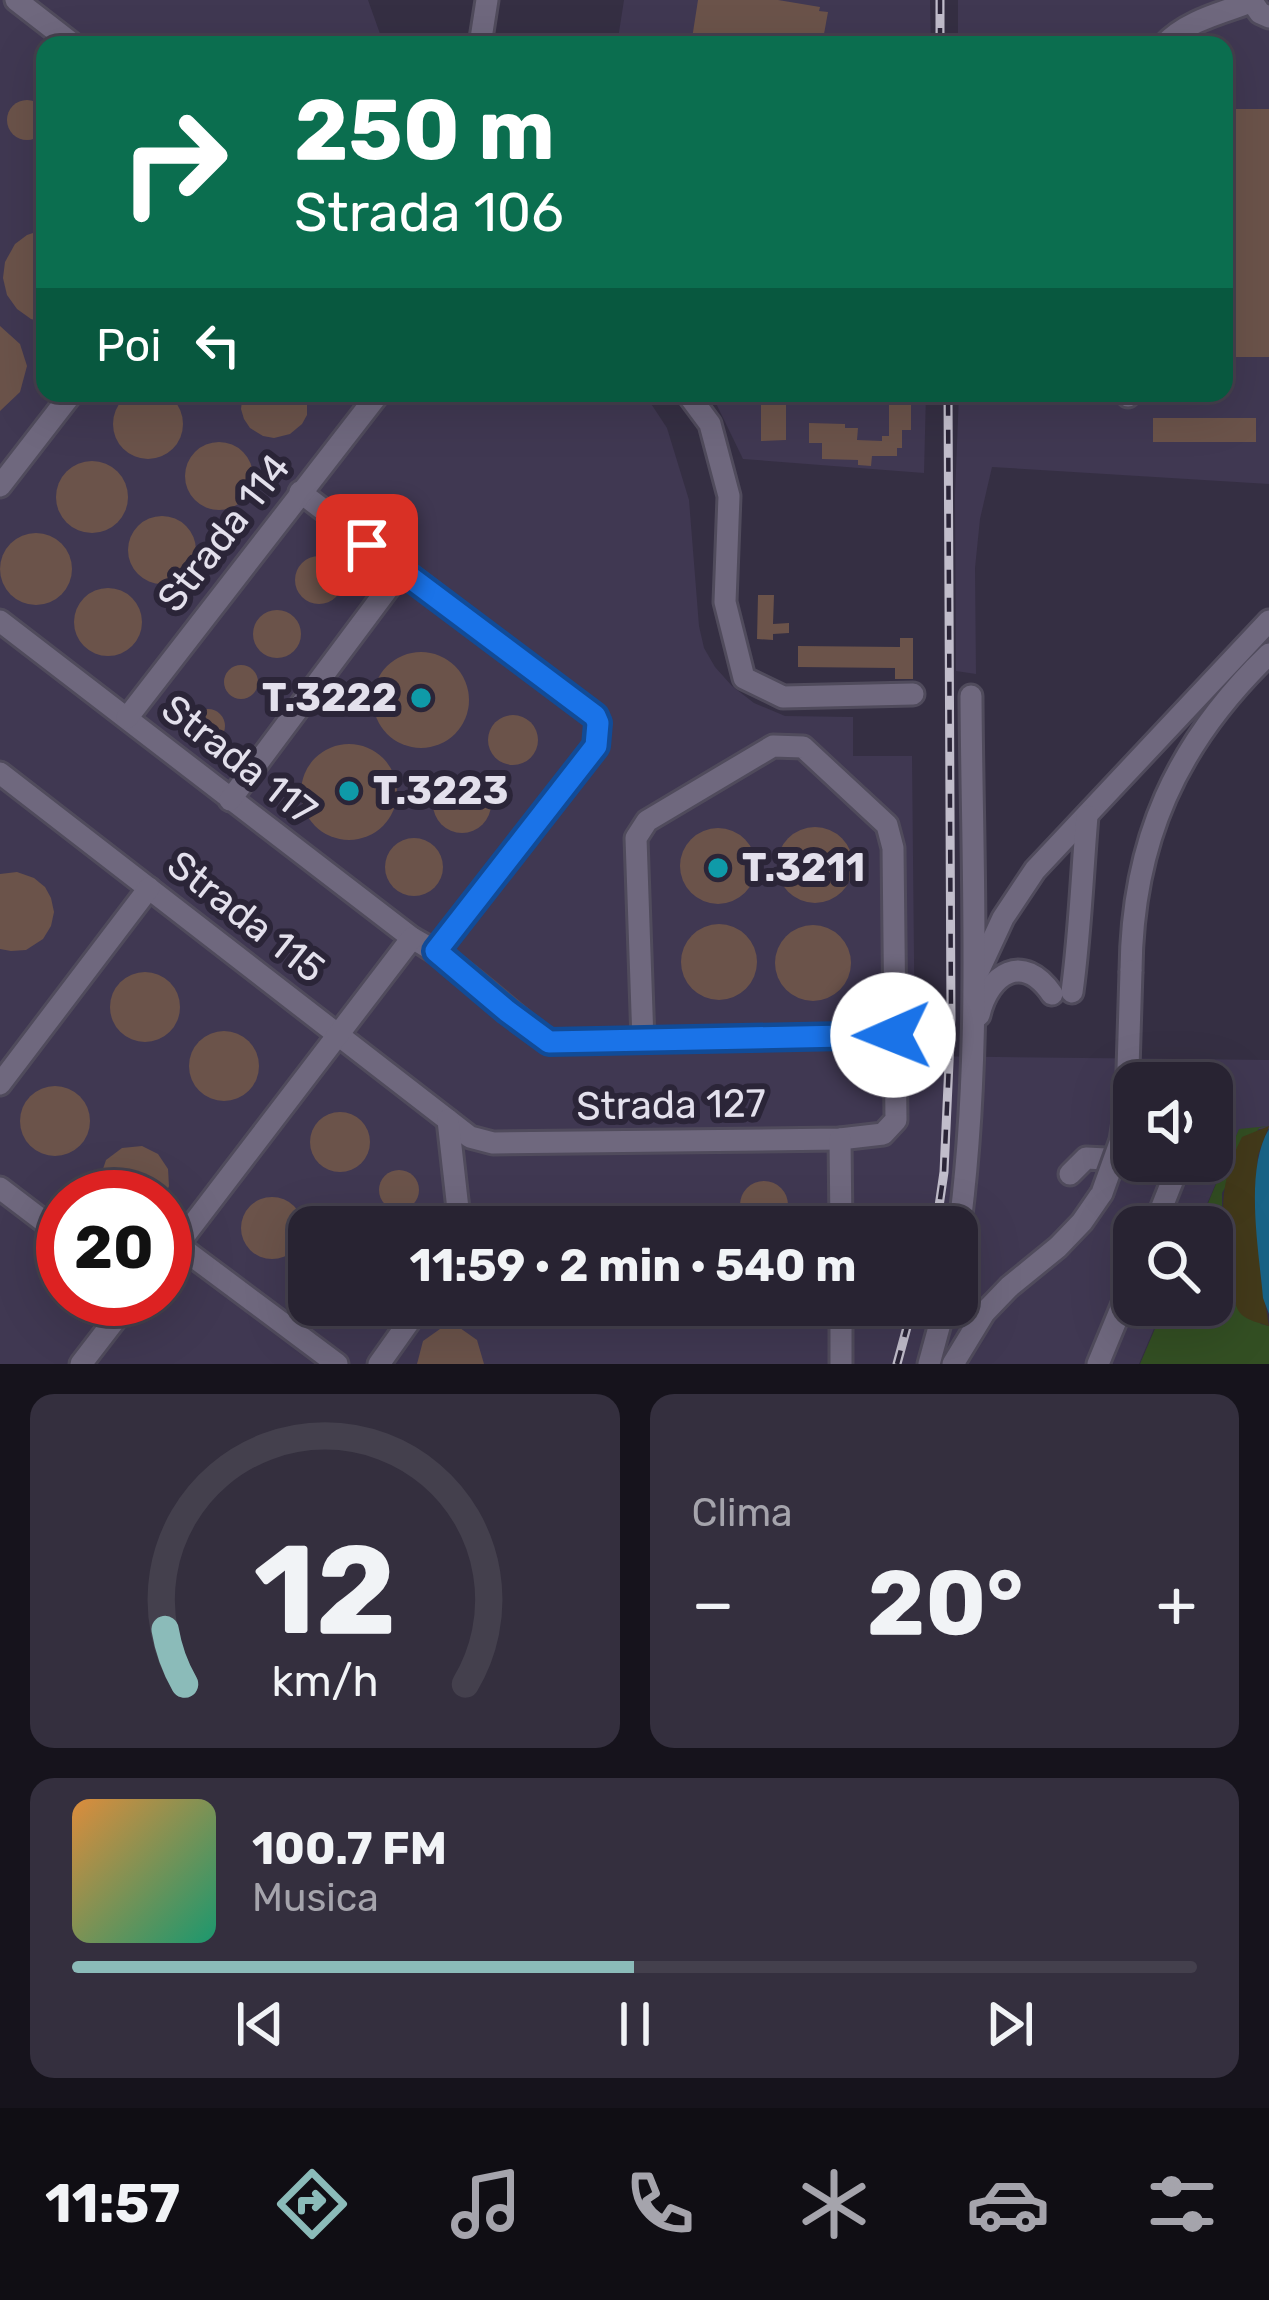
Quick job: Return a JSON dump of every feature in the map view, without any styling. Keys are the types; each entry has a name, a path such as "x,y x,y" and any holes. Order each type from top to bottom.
{"street":[{"path":"16,0 62,36"},
{"path":"481,36 487,0"},
{"path":"1174,36 1191,25 1257,6"},
{"path":"0,485 65,402"},
{"name":"Strada 114","path":"127,718 372,402"},
{"path":"694,402 710,424 729,496 725,602 744,678 783,697 913,694"},
{"path":"300,492 595,716 598,723 596,746 436,951"},
{"path":"230,800 401,571"},
{"path":"972,984 1003,918 1035,870 1269,621"},
{"name":"Strada 117","path":"3,631 127,718 549,1042 893,1035"},
{"path":"953,1364 985,1313 1070,1234 1102,1193 1121,1140 1127,1102 1131,922 1144,853 1173,777 1201,731 1269,654"},
{"path":"962,1206 973,1037 971,696"},
{"path":"643,1041 636,838 647,821 773,746 803,747 887,825 893,848 893,1035"},
{"name":"Strada 115","path":"0,773 448,1120"},
{"path":"973,1037 983,997 1008,972 1029,973 1062,993 1080,931 1087,816"},
{"path":"0,1084 149,888"},
{"path":"192,1227 412,938"},
{"name":"Strada 127","path":"448,1120 470,1137 493,1143 840,1139 884,1134 896,1120 893,1035"},
{"path":"448,1120 458,1206"},
{"path":"840,1139 841,1206"},
{"path":"1070,1174 1086,1158 1113,1160"},
{"path":"0,1188 36,1215"},
{"path":"192,1267 337,1364"},
{"path":"81,1364 110,1326"},
{"path":"379,1364 406,1326"},
{"path":"841,1364 842,1326"},
{"path":"929,1364 939,1326"},
{"path":"1098,1364 1114,1326"}],"shaded area":[{"path":"0,0 368,0 381,36 36,36 36,402 650,402 667,428 689,500 699,626 715,667 754,703 785,716 853,717 853,756 912,756 915,1056 1269,1060 1269,1129 1239,1130 1233,1144 1233,1062 1113,1062 1113,1182 1216,1182 1206,1206 1113,1206 1113,1326 1155,1326 1139,1364 0,1364"},
{"path":"624,0 930,0 931,36 618,36"},
{"path":"958,0 1269,0 1269,484 992,467 975,568 976,674 956,671 959,402 1233,402 1233,36 958,36"},
{"path":"715,402 926,402 924,473 743,459"}],"green space":[{"path":"1269,1126 1259,1128 1233,1174 1233,1143 1239,1129"},
{"path":"1217,1182 1228,1182 1222,1206 1207,1206"},
{"path":"1233,1290 1235,1302 1269,1326 1269,1364 1140,1364 1156,1326 1233,1326"}],"sand":[{"path":"1269,1126 1258,1155 1256,1180 1261,1279 1269,1326 1239,1311 1233,1285 1233,1206 1223,1206 1242,1137"}],"water":[{"path":"1269,1129 1269,1314 1263,1298 1255,1188 1261,1146"}],"building":[{"path":"698,0 778,0 828,12 824,36 692,36"},
{"path":"19,101 35,101 36,138 19,139 8,128 8,112"},
{"path":"1233,109 1269,109 1269,357 1233,357"},
{"path":"36,232 36,320 17,309 3,278 15,244"},
{"path":"0,326 20,344 27,366 20,392 0,411"},
{"path":"121,402 175,402 180,411 180,437 161,456 135,456 116,437 113,424"},
{"path":"242,402 307,402 302,424 274,438 250,428"},
{"path":"761,402 786,402 786,440 761,441"},
{"path":"889,402 911,402 911,430 902,430 897,456 872,456 871,466 858,465 858,460 822,459 822,443 809,443 809,423 858,428 857,440 882,441 882,436 889,436"},
{"path":"1153,418 1256,418 1256,442 1153,442"},
{"path":"219,442 243,452 253,476 243,500 219,510 195,500 185,476 195,452"},
{"path":"92,461 117,472 128,497 117,522 92,533 67,522 56,497 67,472"},
{"path":"162,516 186,526 196,550 186,574 162,584 138,574 128,550 138,526"},
{"path":"36,533 61,544 72,569 61,594 36,605 11,594 0,569 11,544"},
{"path":"319,556 336,563 343,580 336,597 319,604 302,597 295,580 302,563"},
{"path":"108,588 132,598 142,622 132,646 108,656 84,646 74,622 84,598"},
{"path":"758,595 774,595 773,624 789,623 789,633 773,634 773,640 757,639"},
{"path":"277,610 294,617 301,634 294,651 277,658 260,651 253,634 260,617"},
{"path":"900,638 913,638 913,679 895,679 895,668 798,667 798,646 900,647"},
{"name":"T.3222","path":"421,652 455,666 469,700 455,734 421,748 387,734 373,700 387,666"},
{"path":"241,665 253,670 258,682 253,694 241,699 229,694 224,682 229,670"},
{"path":"208,709 220,714 225,726 220,738 208,743 196,738 191,726 196,714"},
{"path":"513,715 530,723 538,740 530,757 513,765 496,757 488,740 496,723"},
{"name":"T.3223","path":"340,744 358,744 389,765 397,792 394,811 376,832 358,840 340,840 309,819 301,801 301,783 322,752"},
{"path":"462,775 482,784 491,804 482,824 462,833 442,824 433,804 442,784"},
{"path":"815,827 842,838 853,865 842,892 815,903 788,892 777,865 788,838"},
{"name":"T.3211","path":"718,828 733,830 745,839 754,851 754,881 745,893 733,902 718,904 703,902 691,893 682,881 680,866 682,851 691,839 703,830"},
{"path":"414,838 434,847 443,867 434,887 414,896 394,887 385,867 394,847"},
{"path":"17,872 45,887 54,912 43,939 26,950 11,951 0,949 0,874"},
{"path":"719,924 746,935 757,962 746,989 719,1000 692,989 681,962 692,935"},
{"path":"813,925 840,936 851,963 840,990 813,1001 786,990 775,963 786,936"},
{"path":"145,972 170,982 180,1007 170,1032 145,1042 120,1032 110,1007 120,982"},
{"path":"224,1031 248,1042 259,1066 248,1090 224,1101 200,1090 189,1066 200,1042"},
{"path":"55,1086 79,1097 90,1121 79,1145 55,1156 31,1145 20,1121 31,1097"},
{"path":"340,1112 361,1121 370,1142 361,1163 340,1172 319,1163 310,1142 319,1121"},
{"path":"142,1146 158,1154 168,1170 103,1170 106,1160 122,1148"},
{"path":"391,1172 407,1172 417,1182 417,1198 410,1206 388,1206 381,1198 381,1182"},
{"path":"764,1181 781,1188 788,1206 740,1205 747,1188"},
{"path":"260,1200 284,1200 294,1206 288,1206 288,1254 272,1259 260,1256 244,1240 244,1216"},
{"path":"450,1327 477,1340 484,1364 417,1364 423,1341"}],"railway":[{"path":"940,0 940,36"},
{"path":"939,1206 951,1019 948,402"},
{"path":"897,1364 907,1326"}],"place":[{"name":"T.3222","path":"421,698"},
{"name":"T.3223","path":"349,791"},
{"name":"T.3211","path":"718,868"}],"route":[{"path":"367,545 595,716 598,723 596,746 436,951 549,1042 893,1035"}]}
